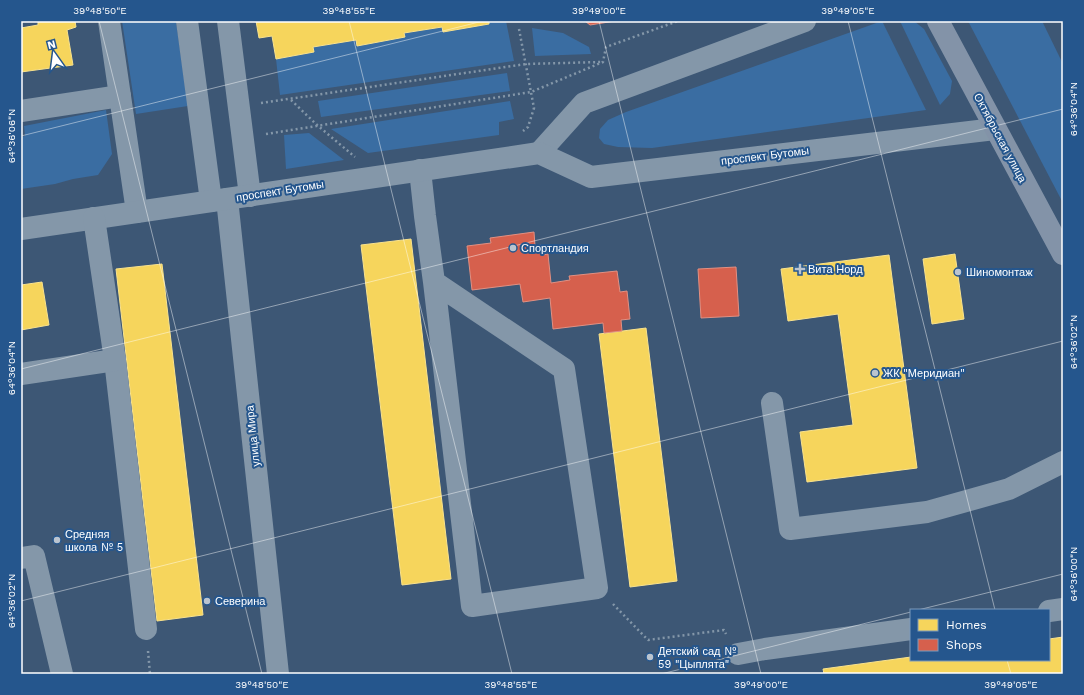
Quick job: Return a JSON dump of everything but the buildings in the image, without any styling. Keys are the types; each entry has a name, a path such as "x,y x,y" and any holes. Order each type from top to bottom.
{"main road":[{"name":"Октябрьская улица","path":"938,21 1063,254"}],"street":[{"path":"109,21 138,212"},
{"name":"улица Мира","path":"187,21 219,200 278,674"},
{"path":"228,21 250,196"},
{"path":"539,153 584,103 805,21"},
{"path":"21,111 120,96"},
{"name":"проспект Бутомы","path":"21,229 539,153 591,177 995,129"},
{"path":"420,170 472,606 597,588 564,369 434,282"},
{"path":"94,218 115,360 146,629"},
{"path":"21,374 115,360"},
{"path":"772,403 790,529 927,512 1009,489 1063,462"},
{"path":"21,558 34,556 62,674"},
{"path":"1050,611 1063,609"},
{"path":"738,654 765,649 910,630"}],"path":[{"path":"603,62 606,47 678,21"},
{"path":"518,134 528,127 534,108 519,29"},
{"path":"239,106 526,64 603,62"},
{"path":"243,138 531,92 603,62"},
{"path":"291,99 317,126 359,160"},
{"path":"597,588 648,640 724,630 738,654"}],"shaded area":[{"path":"122,21 176,21 188,106 136,114"},
{"path":"489,21 506,21 514,61 280,95 276,59 313,52 313,47 356,40 357,46 405,37 404,33 442,27 489,24"},
{"path":"882,21 926,110 652,148 618,147 604,144 599,138 600,129 608,120 626,112"},
{"path":"900,21 914,21 924,29 952,81 950,94 940,105"},
{"path":"968,21 1042,21 1063,64 1063,203"},
{"path":"532,28 563,33 589,47 591,54 535,56"},
{"path":"507,73 510,91 321,117 318,101"},
{"path":"510,101 514,119 499,122 499,135 368,153 331,129"},
{"path":"106,110 112,154 98,175 21,189 21,137 25,136 24,126"},
{"path":"309,133 344,160 286,169 284,135"}],"place":[{"name":"Спортландия","path":"513,248"},
{"name":"Вита Норд","path":"800,269"},
{"name":"Шиномонтаж","path":"958,272"},
{"name":"ЖК \"Меридиан\"","path":"875,373"},
{"name":"Средняя школа № 5","path":"57,540"},
{"name":"Северина","path":"207,601"},
{"name":"Детский сад № 59 \"Цыплята\"","path":"650,657"}]}
